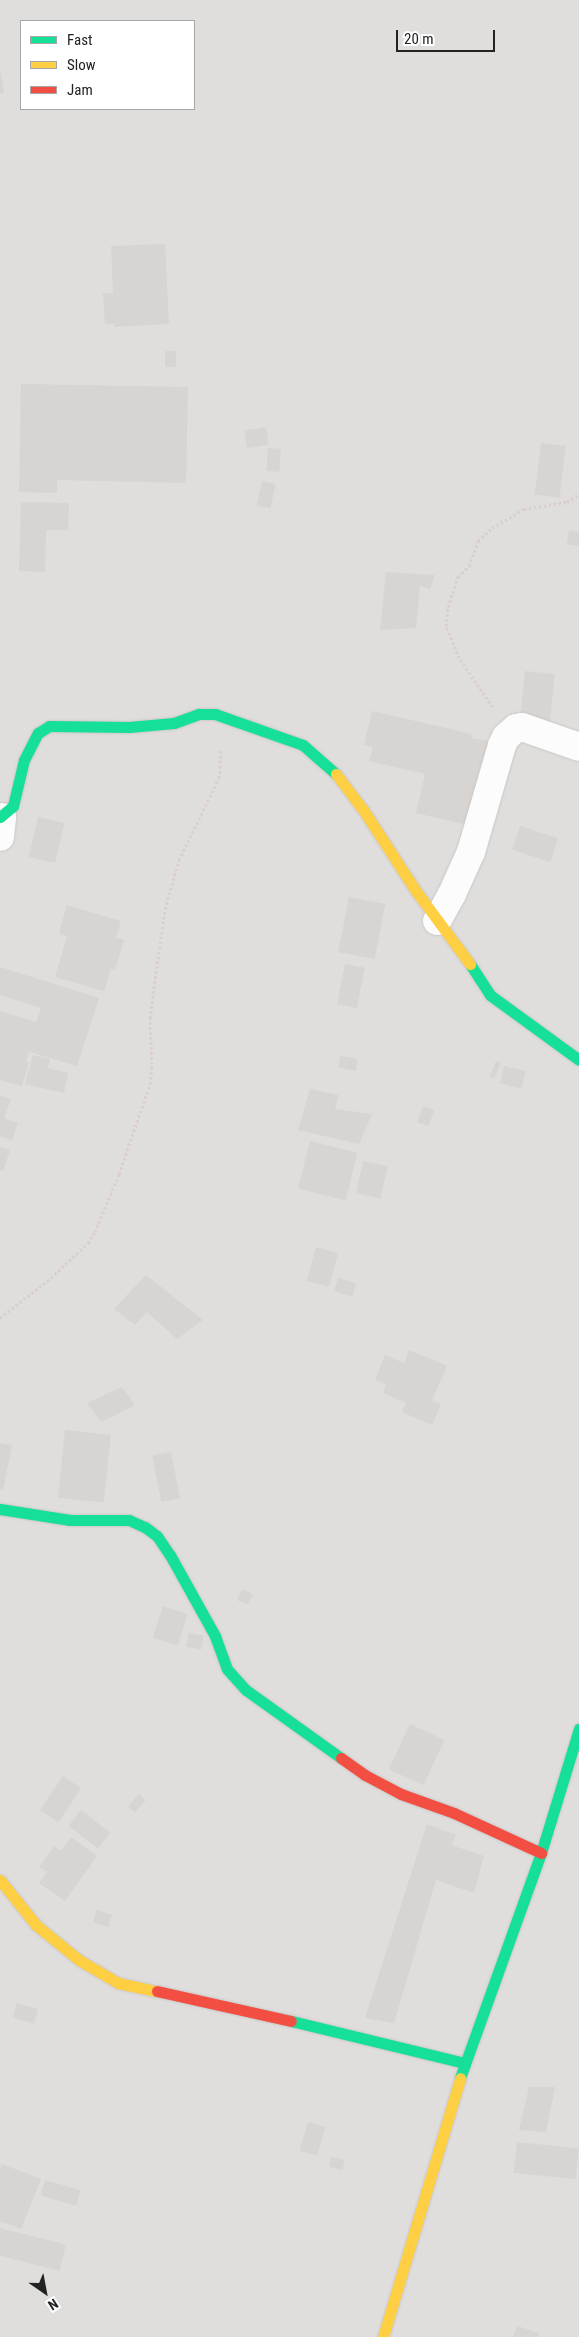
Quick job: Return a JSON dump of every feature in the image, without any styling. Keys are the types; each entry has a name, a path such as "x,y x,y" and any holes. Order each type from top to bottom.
{"street":[{"path":"0,824 12,806 24,760 38,733 49,726 129,727 174,723 200,714 215,714 304,745 335,773 364,810 437,921 472,966 490,995 579,1060"},
{"path":"437,921 471,852 502,745 511,732 522,727 528,728 550,738 579,747"},
{"path":"0,1509 70,1520 129,1520 145,1527 157,1536 170,1555 215,1636 227,1669 246,1690 365,1775 401,1794 454,1813 541,1853"},
{"path":"384,2337 466,2063 541,1853 579,1729"},
{"path":"0,1880 36,1925 79,1960 118,1983 269,2016 466,2063"}],"path":[{"path":"511,732 459,658 446,626 448,608 458,577 469,566 478,541 484,534 524,509 567,502 579,494"},
{"path":"0,1318 51,1278 88,1243 95,1232 128,1150 150,1084 152,1064 150,1018 165,910 179,860 219,778 221,746 215,714"}],"shaded area":[{"path":"0,0 579,0 579,2337 0,2337"}],"building":[{"path":"0,68 4,93 0,94"},
{"path":"165,244 169,324 114,327 114,324 105,324 103,293 113,293 111,246"},
{"path":"165,351 176,351 176,367 165,367"},
{"path":"21,384 188,387 186,483 57,480 57,493 19,492"},
{"path":"266,427 269,445 247,448 244,430"},
{"path":"541,443 566,446 559,498 535,495"},
{"path":"268,448 281,449 279,472 266,471"},
{"path":"262,481 276,484 270,508 257,505"},
{"path":"21,502 69,503 68,530 46,530 45,572 19,571"},
{"path":"569,530 579,532 579,546 567,544"},
{"path":"386,572 435,575 430,589 420,586 416,628 380,630"},
{"path":"525,671 555,674 550,725 520,722"},
{"path":"372,711 472,734 471,738 488,741 468,825 416,813 425,774 369,761 373,747 364,745"},
{"path":"38,817 64,823 55,863 29,857"},
{"path":"520,826 558,838 550,862 512,850"},
{"path":"349,897 385,904 375,959 338,952"},
{"path":"67,905 121,921 116,938 124,940 115,970 111,969 104,991 55,977 67,936 59,933"},
{"path":"345,964 365,968 357,1008 337,1004"},
{"path":"0,967 99,998 77,1066 29,1052 26,1062 29,1063 22,1086 0,1080 0,1011 36,1022 41,1008 0,995"},
{"path":"33,1055 50,1059 48,1068 68,1073 64,1093 25,1084"},
{"path":"340,1056 358,1059 356,1071 338,1068"},
{"path":"496,1061 501,1063 494,1079 490,1077"},
{"path":"504,1066 525,1071 521,1088 500,1084"},
{"path":"310,1089 338,1095 335,1109 372,1114 359,1144 298,1130"},
{"path":"0,1095 11,1099 4,1118 18,1123 12,1141 0,1136"},
{"path":"423,1106 434,1110 428,1126 417,1122"},
{"path":"310,1141 358,1153 346,1200 298,1189"},
{"path":"0,1147 10,1150 3,1171 0,1170"},
{"path":"363,1161 387,1166 381,1198 356,1193"},
{"path":"316,1247 338,1253 329,1287 307,1281"},
{"path":"146,1275 203,1320 177,1339 147,1312 135,1325 114,1309"},
{"path":"338,1278 356,1283 352,1297 334,1291"},
{"path":"409,1350 447,1366 432,1400 441,1404 432,1425 402,1412 406,1403 383,1393 386,1385 375,1380 385,1355 404,1363"},
{"path":"122,1387 135,1405 101,1422 87,1403"},
{"path":"65,1430 111,1435 104,1502 58,1498"},
{"path":"0,1443 12,1445 3,1490 0,1489"},
{"path":"171,1452 180,1498 161,1502 152,1456"},
{"path":"242,1589 253,1594 248,1605 237,1600"},
{"path":"163,1606 188,1614 178,1645 153,1637"},
{"path":"189,1633 204,1636 201,1650 186,1647"},
{"path":"410,1724 444,1740 423,1785 389,1769"},
{"path":"63,1776 81,1788 58,1822 40,1810"},
{"path":"139,1794 146,1800 135,1813 128,1807"},
{"path":"81,1810 110,1833 98,1849 69,1826"},
{"path":"427,1824 456,1835 451,1845 484,1856 474,1893 436,1880 394,2023 365,2018"},
{"path":"71,1837 97,1856 65,1901 39,1883 47,1872 39,1867 54,1846 61,1851"},
{"path":"97,1910 112,1915 108,1927 93,1922"},
{"path":"17,2003 38,2009 34,2023 13,2017"},
{"path":"529,2087 555,2087 546,2132 519,2130"},
{"path":"308,2122 325,2127 317,2156 300,2151"},
{"path":"517,2142 579,2148 575,2179 514,2173"},
{"path":"331,2157 345,2160 343,2170 329,2167"},
{"path":"2,2164 41,2179 21,2229 0,2221 0,2170"},
{"path":"45,2180 81,2190 76,2206 41,2195"},
{"path":"0,2228 66,2244 59,2271 0,2256"},
{"path":"517,2326 539,2333 538,2337 513,2337"}],"traffic: fast":[{"path":"0,817 13,806 24,760 38,733 49,726 129,727 174,723 199,714 215,714 303,745 336,774"},
{"path":"470,964 490,995 579,1060"},
{"path":"0,1509 70,1520 129,1520 145,1527 157,1536 170,1555 215,1636 227,1669 246,1690 341,1758"},
{"path":"460,2078 541,1853 579,1729"},
{"path":"291,2021 465,2063"}],"traffic: slow":[{"path":"336,774 364,811 416,891 470,964"},
{"path":"0,1880 36,1925 79,1960 118,1983 157,1991"},
{"path":"383,2337 460,2078"}],"traffic: jam":[{"path":"341,1758 365,1775 401,1794 454,1813 541,1853"},
{"path":"157,1991 291,2021"}]}
